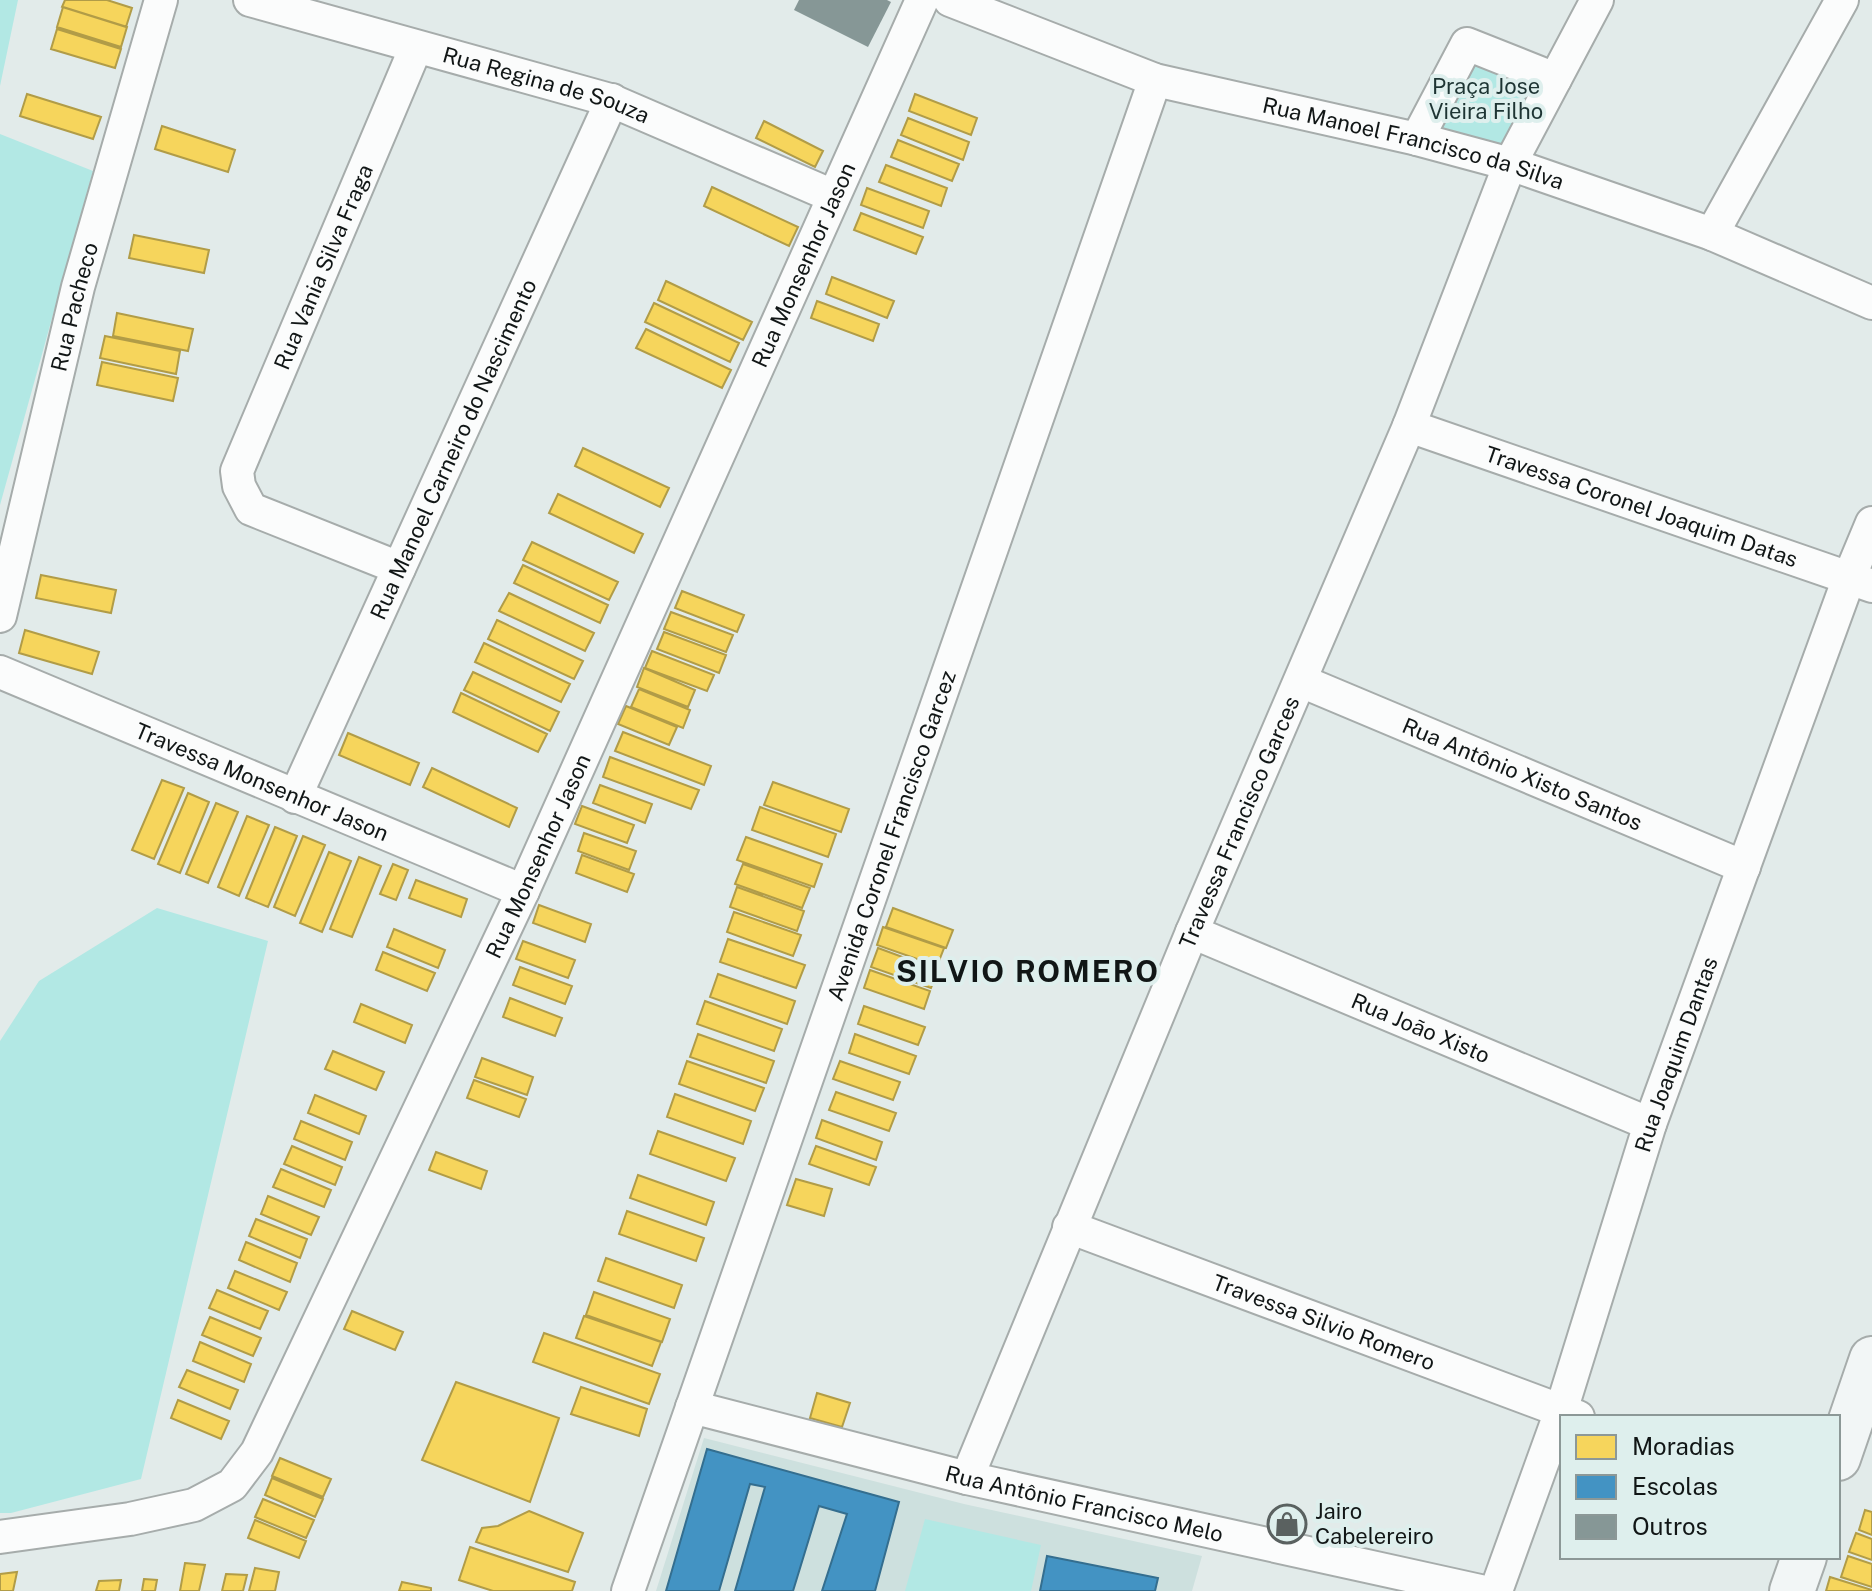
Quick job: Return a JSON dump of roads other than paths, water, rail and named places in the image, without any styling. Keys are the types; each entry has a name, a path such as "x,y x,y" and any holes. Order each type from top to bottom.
{"main road":[{"path":"1840,1452 1872,1359"},
{"path":"1792,1591 1803,1559"}],"street":[{"name":"Rua Pacheco","path":"0,616 78,287 161,0"},
{"name":"Rua Regina de Souza","path":"250,0 612,100 833,196"},
{"name":"Rua Monsenhor Jason","path":"0,1537 130,1519 194,1505 232,1485 257,1452 523,891 922,0"},
{"name":"Rua Manoel Francisco da Silva","path":"950,0 1155,80 1417,139 1510,164 1712,234 1872,303"},
{"name":"Travessa Francisco Garces","path":"967,1478 1192,932 1409,426 1510,164 1597,0"},
{"path":"1712,234 1842,0"},
{"path":"1417,139 1467,44 1555,79"},
{"name":"Rua Vania Silva Fraga","path":"399,568 251,509 239,486 237,471 416,47"},
{"name":"Avenida Coronel Francisco Garcez","path":"628,1591 1155,80"},
{"name":"Rua Manoel Carneiro do Nascimento","path":"295,797 612,100"},
{"name":"Travessa Coronel Joaquim Datas","path":"1409,426 1861,582"},
{"name":"Rua Joaquim Dantas","path":"1570,1414 1650,1124 1744,867 1861,582 1872,523"},
{"name":"Travessa Monsenhor Jason","path":"0,672 523,891"},
{"name":"Rua Antônio Xisto Santos","path":"1301,681 1744,867"},
{"name":"Rua João Xisto","path":"1192,932 1650,1124"},
{"name":"Travessa Silvio Romero","path":"1069,1227 1570,1414"},
{"name":"Rua Antônio Francisco Melo","path":"692,1407 967,1478 1480,1591"},
{"name":"Rua Joaquim Dantas","path":"1496,1591 1560,1438"}],"place":[{"name":"Jairo Cabelereiro","path":"1287,1524"}],"district":[{"name":"SILVIO ROMERO","path":"1028,972"}],"park label":[{"name":"Praça Jose Vieira Filho","path":"1486,98"}]}
